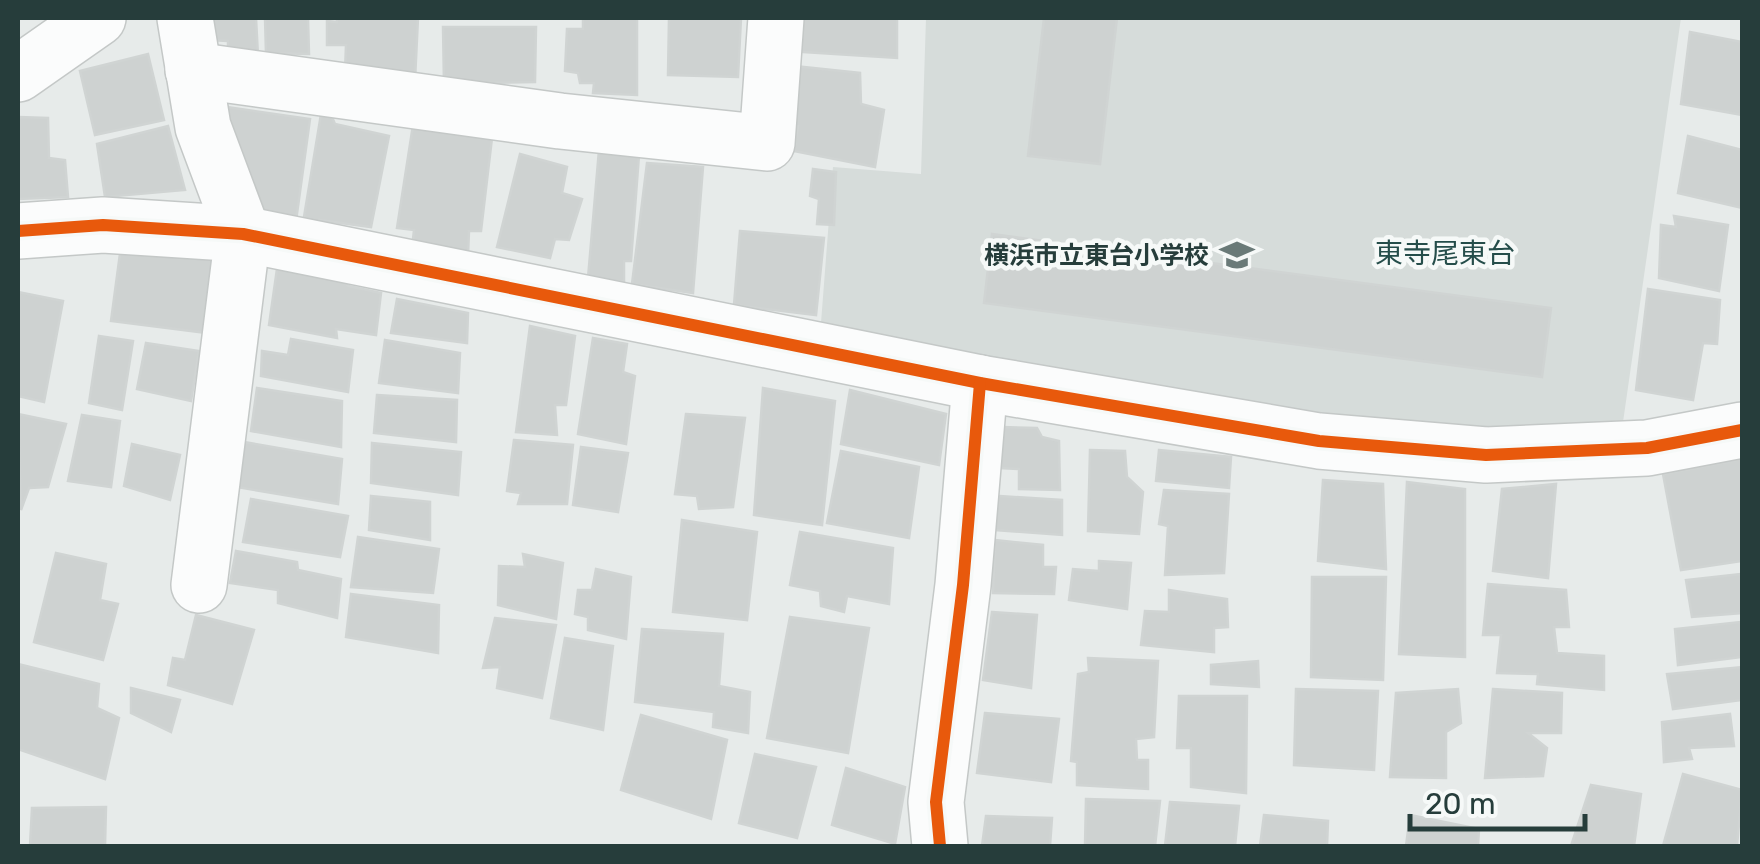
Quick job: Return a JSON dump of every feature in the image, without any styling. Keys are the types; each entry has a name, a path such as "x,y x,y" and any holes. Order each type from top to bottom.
{"street":[{"path":"18,74 98,18"},
{"path":"199,585 243,234 203,127 189,44 560,121 767,143 776,18"},
{"path":"18,231 104,225 243,234 980,383 1318,442 1486,455 1647,448 1742,430"},
{"path":"940,846 936,802 963,585 980,383"}],"shaded area":[{"name":"横浜市立東台小学校","path":"926,18 1681,18 1621,436 1315,422 820,336 833,167 921,174"}],"building":[{"path":"211,18 256,18 258,56 228,55 228,41 210,40"},
{"path":"265,18 308,18 309,54 266,53"},
{"path":"337,18 418,18 415,80 345,72 346,45 327,45 327,21 337,22"},
{"path":"583,18 637,18 637,95 593,93 594,83 580,83 578,73 565,71 567,29 583,29"},
{"path":"669,18 741,18 738,77 668,75"},
{"path":"790,18 897,18 897,58 788,51"},
{"path":"1044,18 1117,18 1100,164 1028,156"},
{"path":"443,27 536,27 535,82 444,84"},
{"path":"1690,32 1742,42 1742,115 1681,104"},
{"path":"148,54 164,120 95,135 80,71"},
{"path":"785,65 860,73 861,104 884,110 875,167 794,151 798,126 778,123"},
{"path":"227,107 310,119 296,221 262,215 227,138"},
{"path":"321,114 331,115 335,124 389,136 371,227 319,220 316,232 302,229"},
{"path":"18,117 48,118 49,158 65,160 68,197 18,199"},
{"path":"413,125 492,138 481,231 469,231 468,255 412,249 414,230 397,228"},
{"path":"168,126 185,190 105,197 97,144"},
{"path":"1688,136 1742,150 1742,208 1678,193"},
{"path":"599,150 639,155 631,261 624,261 624,282 588,278"},
{"path":"520,154 567,167 562,193 582,199 569,240 555,239 550,258 497,247"},
{"path":"647,163 703,167 693,293 632,284"},
{"path":"813,169 836,172 834,225 817,224 819,199 810,196"},
{"path":"1674,216 1728,225 1719,291 1659,278 1661,225 1676,227"},
{"path":"740,231 824,238 816,315 734,305"},
{"path":"992,234 1551,308 1542,377 984,303"},
{"path":"121,246 214,255 207,333 111,321"},
{"path":"277,269 342,277 348,286 381,293 376,335 336,329 337,338 269,325"},
{"path":"1648,289 1720,300 1717,344 1703,343 1693,400 1636,390"},
{"path":"18,292 63,301 44,402 18,396"},
{"path":"397,299 468,313 467,343 391,333"},
{"path":"530,326 575,336 566,405 555,405 557,435 516,432"},
{"path":"99,336 133,341 122,410 89,403"},
{"path":"593,338 627,344 623,372 635,376 626,444 578,434"},
{"path":"291,339 353,350 348,392 261,376 262,351 288,355"},
{"path":"385,340 460,353 458,393 379,383"},
{"path":"146,343 199,351 191,401 137,389"},
{"path":"257,388 342,401 341,447 251,431"},
{"path":"763,388 835,401 822,525 754,515"},
{"path":"850,390 946,414 939,465 841,444"},
{"path":"377,395 457,400 456,442 374,433"},
{"path":"18,414 66,424 48,487 29,488 21,510"},
{"path":"686,414 745,418 733,507 699,509 697,496 675,494"},
{"path":"82,415 120,421 111,487 68,481"},
{"path":"1002,427 1037,428 1042,437 1059,441 1060,490 1019,489 1019,469 1000,468"},
{"path":"514,440 573,445 567,504 518,504 521,493 507,491"},
{"path":"244,442 342,459 338,504 237,487"},
{"path":"372,443 461,452 458,495 371,483"},
{"path":"132,444 180,455 170,500 124,486"},
{"path":"581,447 628,453 618,512 573,505"},
{"path":"1090,450 1125,451 1127,477 1143,492 1139,534 1088,531"},
{"path":"1159,450 1231,457 1229,488 1156,481"},
{"path":"841,451 919,467 909,538 827,523"},
{"path":"1742,459 1742,561 1681,570 1663,474"},
{"path":"1323,480 1383,484 1386,569 1318,561"},
{"path":"1407,482 1465,489 1465,657 1399,654"},
{"path":"1556,484 1548,578 1493,571 1502,489"},
{"path":"1164,490 1229,494 1224,573 1165,575 1168,526 1159,524"},
{"path":"985,495 1062,500 1062,535 982,529"},
{"path":"371,496 430,502 430,540 369,530"},
{"path":"251,499 348,516 340,557 243,542"},
{"path":"682,520 757,532 747,620 673,612"},
{"path":"800,532 893,548 889,604 847,596 844,612 821,606 820,591 790,585"},
{"path":"358,537 439,549 433,593 351,587"},
{"path":"995,540 1043,545 1043,567 1056,567 1054,594 993,593"},
{"path":"236,551 297,562 298,570 341,579 337,618 278,603 278,590 230,583"},
{"path":"56,553 106,564 100,600 118,604 103,660 34,642"},
{"path":"523,554 563,563 556,619 498,605 499,566 525,567"},
{"path":"1099,561 1131,563 1127,609 1069,600 1073,569 1099,571"},
{"path":"596,569 631,577 626,639 588,630 588,617 575,614 578,590 592,590"},
{"path":"1742,574 1742,613 1692,617 1686,580"},
{"path":"1312,577 1386,577 1383,680 1311,677"},
{"path":"1488,584 1566,590 1569,627 1554,627 1557,653 1604,656 1604,690 1537,684 1538,674 1497,673 1501,635 1483,635"},
{"path":"1169,590 1227,599 1228,627 1214,628 1214,652 1141,645 1145,611 1169,612"},
{"path":"351,594 439,605 438,653 346,637"},
{"path":"992,612 1037,615 1031,688 983,680"},
{"path":"196,615 254,630 232,704 168,685 173,658 185,660"},
{"path":"790,617 869,628 848,753 767,738"},
{"path":"495,618 556,625 542,698 497,688 500,667 483,668"},
{"path":"1742,622 1742,657 1678,665 1675,629"},
{"path":"642,629 723,634 719,686 750,692 748,733 713,727 714,712 635,702"},
{"path":"565,638 613,646 603,730 551,718"},
{"path":"1088,658 1158,661 1154,737 1136,739 1137,760 1148,760 1148,789 1077,785 1077,762 1071,761 1078,674 1089,672"},
{"path":"1258,661 1259,687 1211,684 1211,665"},
{"path":"18,664 99,684 97,708 119,718 105,779 18,749"},
{"path":"1742,667 1742,700 1673,709 1667,674"},
{"path":"131,688 180,700 171,732 131,713"},
{"path":"1296,689 1378,691 1374,770 1294,765"},
{"path":"1458,689 1461,723 1446,732 1446,778 1390,777 1396,693"},
{"path":"1493,689 1562,693 1561,733 1528,733 1547,748 1543,776 1485,778"},
{"path":"1179,696 1247,696 1246,793 1191,787 1191,748 1177,748"},
{"path":"985,713 1059,719 1051,782 977,773"},
{"path":"1730,714 1734,746 1689,748 1692,759 1664,762 1662,722"},
{"path":"641,715 727,740 711,819 621,790"},
{"path":"755,754 816,767 797,838 739,823"},
{"path":"846,768 905,787 895,844 832,825"},
{"path":"1683,774 1742,790 1737,846 1663,846"},
{"path":"1591,785 1641,794 1634,846 1571,846"},
{"path":"1086,799 1160,801 1155,846 1085,846"},
{"path":"1170,802 1239,806 1235,846 1165,846"},
{"path":"106,807 105,846 30,846 32,808"},
{"path":"1264,815 1328,821 1327,846 1260,846"},
{"path":"1410,815 1479,829 1478,846 1406,846"},
{"path":"986,816 1052,818 1050,846 982,846"}],"cycle path":[{"path":"18,231 103,225 243,234 980,383 1319,441 1486,455 1647,448 1742,430"},
{"path":"940,846 936,802 963,585 980,383"}],"place":[{"name":"横浜市立東台小学校","path":"1237,255"}],"district":[{"name":"東寺尾東台","path":"1445,253"}]}
